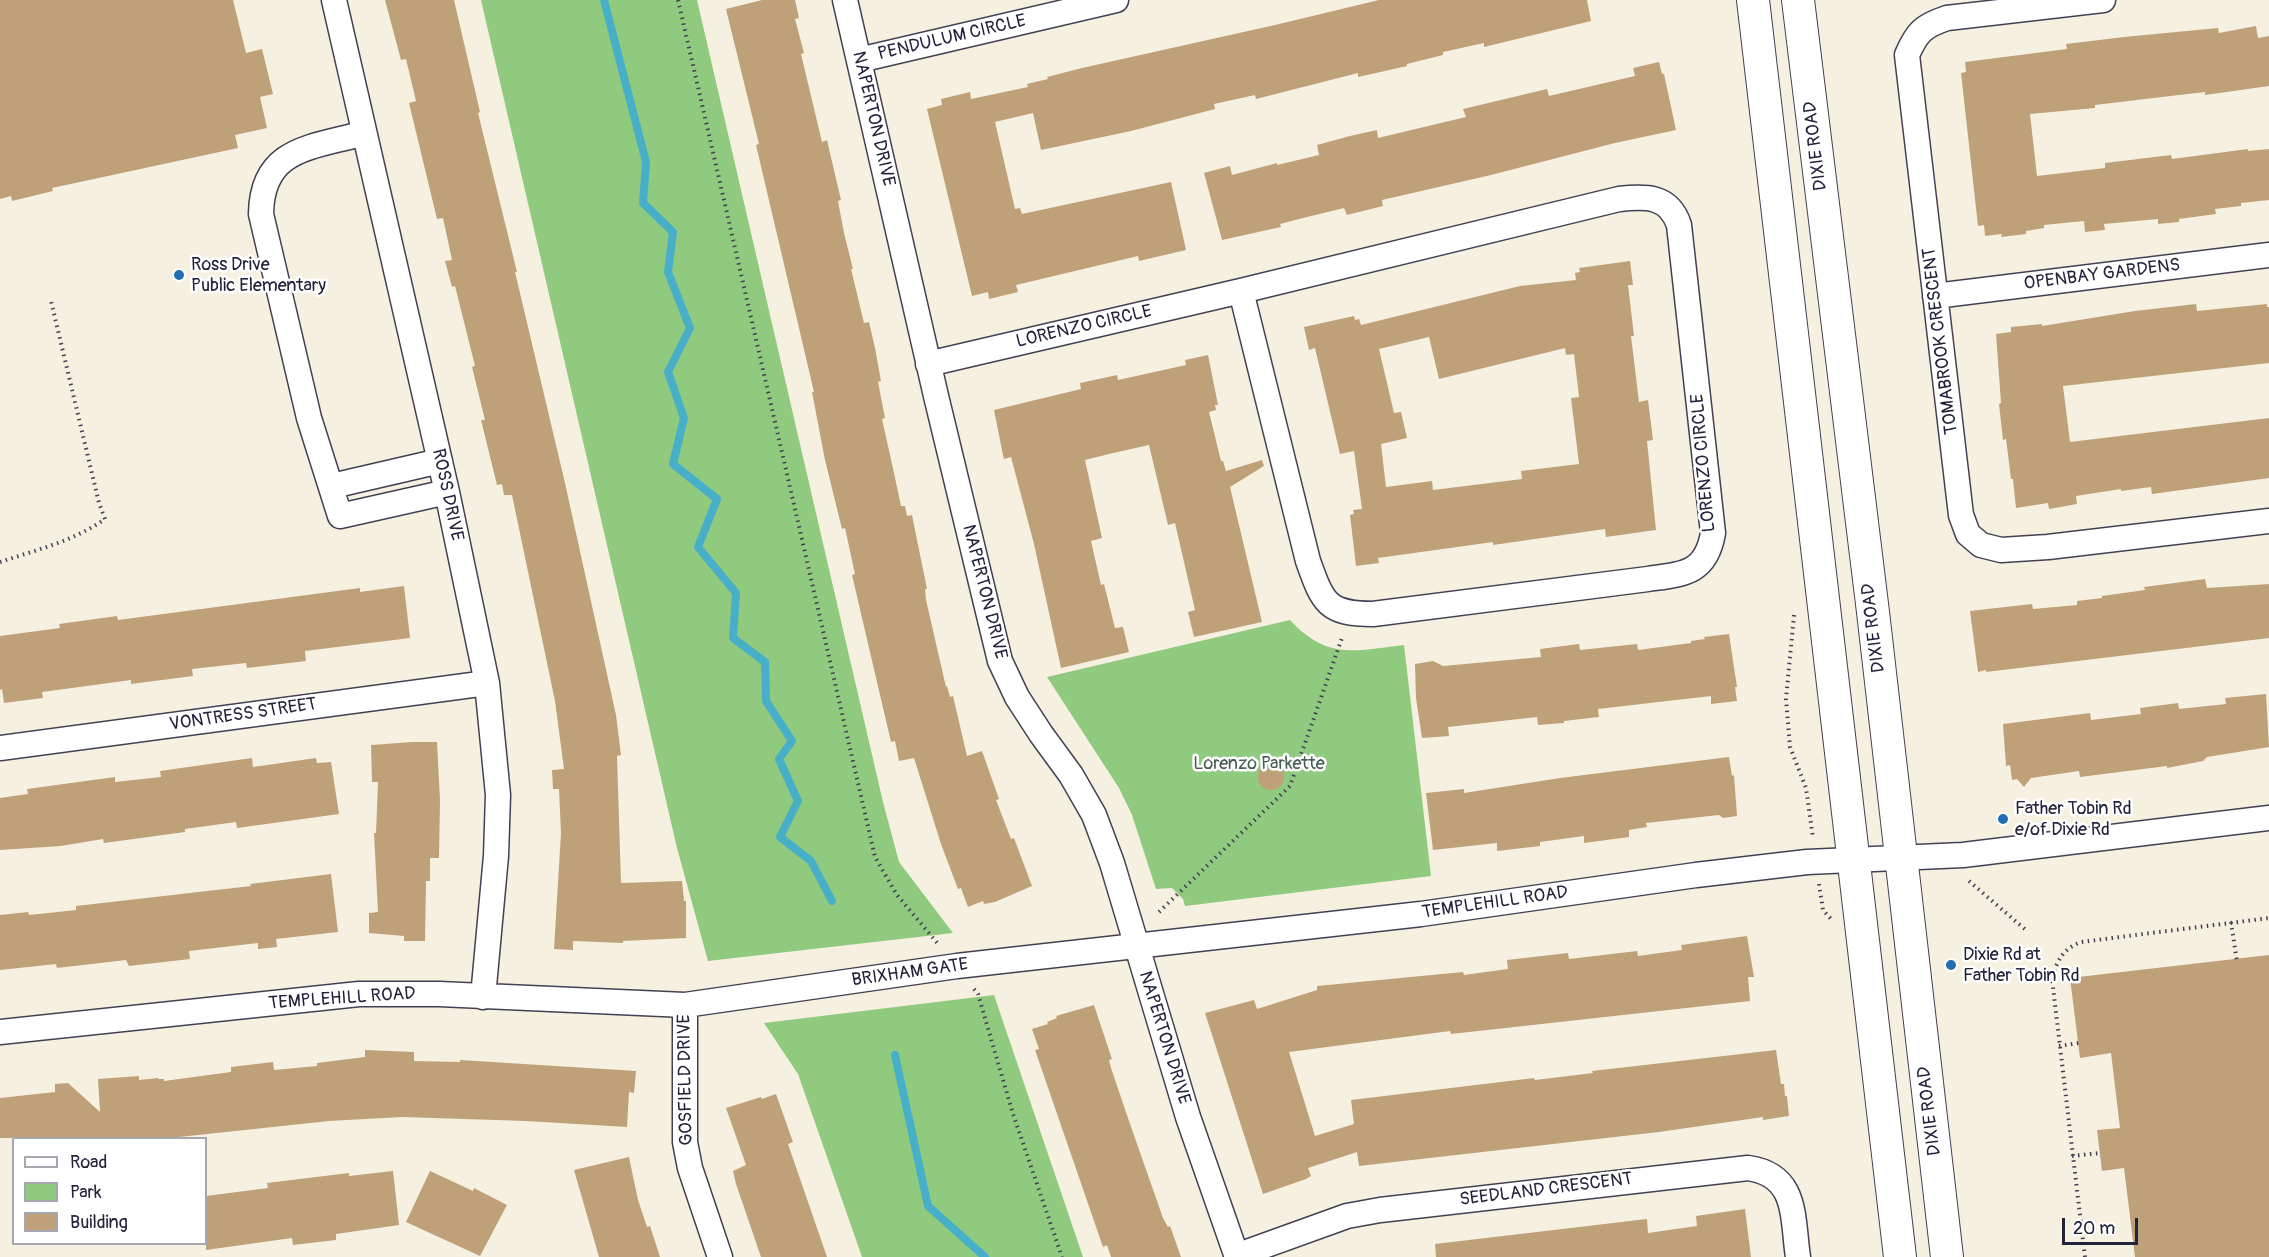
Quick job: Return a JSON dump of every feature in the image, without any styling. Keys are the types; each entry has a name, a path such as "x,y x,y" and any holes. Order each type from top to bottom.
{"main road":[{"path":"1753,0 1900,1257"},
{"name":"DIXIE ROAD","path":"1798,0 1947,1257"}],"street":[{"name":"ROSS DRIVE","path":"334,0 440,460 487,683 496,761 498,825 483,997"},
{"name":"NAPERTON DRIVE","path":"844,0 928,364 1000,661 1017,697 1071,775 1094,815 1112,863 1188,1117 1236,1256"},
{"name":"PENDULUM CIRCLE","path":"859,60 1116,0"},
{"name":"TOMABROOK CRESCENT","path":"2103,0 1947,18 1928,24 1915,37 1907,55 1961,515 1968,534 1981,545 2001,550 2048,547 2269,521"},
{"path":"364,133 290,154 276,165 261,196 261,214 309,418 340,516 447,492"},
{"name":"LORENZO CIRCLE","path":"928,364 1619,199 1651,197 1665,204 1675,213 1682,250 1713,534 1710,550 1702,562 1691,571 1658,578 1373,614 1348,614 1332,606 1318,590 1308,561 1241,291"},
{"name":"OPENBAY GARDENS","path":"1935,296 2269,255"},
{"path":"332,486 440,460"},
{"name":"VONTRESS STREET","path":"0,748 487,683"},
{"name":"TEMPLEHILL ROAD","path":"1136,945 1421,914 1807,862 1963,855 2269,818"},
{"name":"BRIXHAM GATE","path":"685,1005 957,966 1136,945"},
{"name":"TEMPLEHILL ROAD","path":"0,1032 359,994 440,994 685,1005"},
{"name":"GOSFIELD DRIVE","path":"685,1005 685,1142 690,1168 720,1257"},
{"name":"SEEDLAND CRESCENT","path":"1236,1256 1347,1216 1380,1210 1748,1168 1767,1172 1775,1177 1788,1194 1798,1257"}],"path":[{"path":"678,0 875,857 897,895 978,994 1013,1114 1062,1257"},
{"path":"0,562 72,538 105,519 51,302"},
{"path":"1159,912 1290,786 1343,633"},
{"path":"1969,881 2027,931"},
{"path":"2085,1257 2052,979 2058,956 2070,946 2081,942 2269,918"},
{"path":"2231,922 2237,962"},
{"path":"2059,1046 2079,1043"},
{"path":"2072,1156 2100,1153"}],"green space":[{"path":"481,0 697,0 883,802 899,862 953,933 708,961 677,848"},
{"name":"Lorenzo Parkette","path":"1290,620 1316,642 1342,650 1404,645 1431,876 1185,906 1183,899 1172,888 1156,889 1132,815 1119,788 1047,677"},
{"path":"994,995 1083,1257 862,1257 798,1074 764,1023"}],"building":[{"path":"0,0 233,0 246,53 262,49 273,94 260,97 267,128 235,135 238,148 52,188 53,191 12,201 11,196 0,199"},
{"path":"385,0 454,0 616,715 621,755 617,756 621,883 682,881 684,901 686,901 686,938 623,941 623,943 573,941 573,950 554,949 561,833 559,789 553,789 552,770 564,769 555,701 512,495 504,495 502,484 497,485 481,420 485,420 472,367 475,366 455,286 452,287 445,261 452,260 443,218 437,219 409,103 416,101 406,59 401,60"},
{"path":"762,0 795,0 799,18 795,19 804,53 801,54 822,142 827,140 841,200 838,201 853,269 851,269 864,323 869,322 875,348 881,381 878,382 885,418 882,419 901,506 905,506 907,516 912,515 927,589 925,589 926,600 946,687 950,697 953,696 967,756 982,751 999,799 996,800 1011,839 1014,838 1032,886 995,902 984,904 983,901 968,907 961,888 958,889 941,844 914,758 899,761 895,741 891,742 852,575 855,574 845,528 842,529 825,460 812,392 814,392 756,145 759,144 726,9"},
{"path":"1379,0 1587,0 1591,21 1484,47 1484,43 1443,52 1443,55 1407,64 1407,66 1358,77 1358,73 1256,99 1255,95 1214,104 1215,109 1131,131 1041,150 1033,113 995,122 1015,209 1020,208 1022,214 1171,182 1186,250 1139,261 1138,256 1016,285 1018,292 989,299 988,292 972,296 927,109 942,105 941,99 970,92 971,99 1028,87 1027,84 1082,68"},
{"path":"2256,26 2258,38 2269,36 2269,86 2030,114 2037,176 2105,168 2105,163 2171,155 2172,159 2248,149 2248,151 2269,149 2269,200 2215,209 2216,214 2179,219 2179,222 2158,224 2158,219 2104,224 2105,230 2085,232 2084,221 2044,225 2044,228 2026,231 2026,234 1985,236 1984,225 1978,226 1961,73 1966,72 1965,62 2067,49 2066,44 2218,28 2219,33"},
{"path":"1659,62 1662,74 1664,74 1676,130 1382,200 1383,206 1347,215 1344,208 1280,224 1281,227 1222,240 1204,173 1230,166 1232,175 1319,155 1317,145 1377,130 1378,138 1466,117 1463,109 1547,89 1549,96 1635,76 1633,68"},
{"path":"1630,261 1633,285 1628,285 1634,336 1631,336 1639,402 1648,400 1653,440 1647,441 1656,530 1606,537 1605,529 1493,545 1493,542 1378,558 1379,563 1356,566 1350,515 1354,514 1353,510 1362,509 1354,451 1340,454 1315,348 1309,350 1304,327 1354,316 1355,320 1359,319 1361,325 1520,286 1576,280 1575,273 1580,272 1579,268","holes":["1429,337 1439,379 1565,348 1566,355 1574,354 1579,397 1571,398 1579,464 1521,471 1522,479 1433,490 1432,481 1386,487 1381,444 1407,438 1401,412 1394,413 1379,349"]},
{"path":"2196,304 2197,311 2267,304 2269,307 2269,363 2063,386 2070,442 2269,418 2269,478 2152,494 2151,487 2121,491 2121,489 2076,496 2077,504 2049,509 2048,503 2016,508 2006,439 2003,440 1996,334 2011,332 2011,327 2042,324 2042,326"},
{"path":"1208,355 1218,405 1215,405 1216,410 1209,412 1221,461 1226,471 1262,460 1264,466 1230,487 1262,622 1194,637 1188,612 1195,610 1175,523 1168,525 1149,445 1109,454 1085,460 1102,538 1091,541 1101,585 1104,584 1115,628 1123,627 1129,652 1061,668 1034,544 1011,457 1004,459 994,410 1081,389 1080,383 1117,375 1118,380 1186,365 1185,360"},
{"path":"2205,579 2207,588 2269,584 2269,638 1978,672 1970,611 2032,604 2033,609 2077,605 2077,601 2145,590 2144,587"},
{"path":"404,586 410,638 305,651 306,661 247,668 246,663 192,669 193,676 131,684 131,680 42,692 43,698 4,703 2,689 0,690 0,636 60,628 59,624 117,616 118,620 360,588 360,592"},
{"path":"1729,634 1737,701 1711,704 1711,696 1598,709 1599,717 1564,721 1564,723 1538,725 1537,717 1448,727 1449,736 1422,738 1416,698 1415,664 1433,661 1443,666 1541,657 1540,649 1579,644 1580,650 1637,644 1638,650 1691,643 1691,641 1705,639 1704,637"},
{"path":"2266,694 2269,747 2207,757 2203,761 2167,768 2167,766 2080,777 2079,771 2031,778 2024,787 2017,779 2012,780 2010,765 2006,766 2003,724 2090,713 2091,720 2141,714 2140,708 2178,703 2179,709 2226,704 2225,698"},
{"path":"437,742 440,800 439,858 430,858 430,881 426,881 425,941 404,941 404,936 369,933 369,913 378,912 374,833 376,833 378,782 372,782 371,745"},
{"path":"1729,757 1732,776 1734,775 1737,816 1723,818 1719,815 1646,823 1647,827 1629,830 1629,837 1584,843 1584,836 1540,842 1540,846 1497,851 1497,843 1433,850 1426,793 1464,789 1464,793 1560,778"},
{"path":"252,758 253,767 316,758 317,763 331,762 339,814 237,828 236,822 185,829 185,832 104,843 103,839 61,846 0,850 0,798 28,794 27,789 115,777 115,782 161,777 160,771"},
{"path":"1271,764 1280,768 1284,777 1280,786 1271,790 1262,786 1258,777 1262,768"},
{"path":"331,874 338,932 276,939 277,947 258,949 258,943 189,951 190,959 129,966 126,960 57,968 56,964 0,970 0,915 28,912 29,915 76,910 76,906 251,886 250,884"},
{"path":"1747,936 1754,977 1748,977 1750,1001 1451,1034 1450,1031 1289,1052 1315,1136 1354,1124 1351,1100 1776,1050 1781,1084 1784,1084 1785,1096 1787,1096 1789,1116 1763,1120 1763,1117 1659,1132 1359,1166 1357,1152 1308,1168 1311,1176 1306,1179 1263,1194 1205,1013 1254,1000 1257,1009 1317,990 1317,986 1463,972 1464,975 1508,969 1507,960 1568,953 1569,959 1637,951 1638,956 1682,950 1681,945"},
{"path":"2269,955 2269,1257 2135,1257 2124,1168 2102,1171 2097,1130 2120,1128 2111,1053 2080,1058 2070,978"},
{"path":"1094,1005 1112,1059 1109,1060 1111,1068 1129,1121 1163,1218 1168,1227 1170,1226 1181,1257 1111,1257 1107,1245 1103,1247 1035,1050 1039,1049 1032,1029 1048,1024 1047,1022 1057,1018 1056,1016"},
{"path":"365,1050 414,1052 414,1061 460,1062 460,1060 636,1071 634,1093 629,1092 627,1127 402,1117 329,1121 179,1137 0,1138 0,1098 55,1092 55,1084 68,1083 100,1112 98,1079 139,1076 139,1080 158,1078 164,1081 231,1072 231,1067 273,1062 274,1070 317,1066 317,1063 365,1057"},
{"path":"776,1094 793,1142 788,1144 827,1257 761,1257 736,1184 733,1171 746,1165 726,1108"},
{"path":"629,1157 638,1200 647,1227 650,1226 660,1257 599,1257 574,1170"},
{"path":"393,1171 399,1225 336,1234 336,1240 293,1245 292,1238 206,1250 207,1196 268,1188 267,1183 349,1173 349,1176"},
{"path":"430,1171 473,1191 474,1188 507,1205 480,1256 406,1222"},
{"path":"1745,1209 1751,1257 1436,1257 1435,1244 1647,1219 1648,1233 1697,1226 1696,1216"}],"waterway":[{"path":"604,0 646,162 643,203 673,232 668,272 690,328 668,372 684,418 673,464 717,499 698,547 736,593 733,638 765,662 766,701 792,741 779,759 798,801 780,837 811,861 832,901"},
{"path":"895,1055 928,1206 985,1257"}],"place":[{"name":"Ross Drive Public Elementary","path":"179,275"},
{"name":"Father Tobin Rd e/of Dixie Rd","path":"2003,819"},
{"name":"Dixie Rd at Father Tobin Rd","path":"1951,965"}]}
